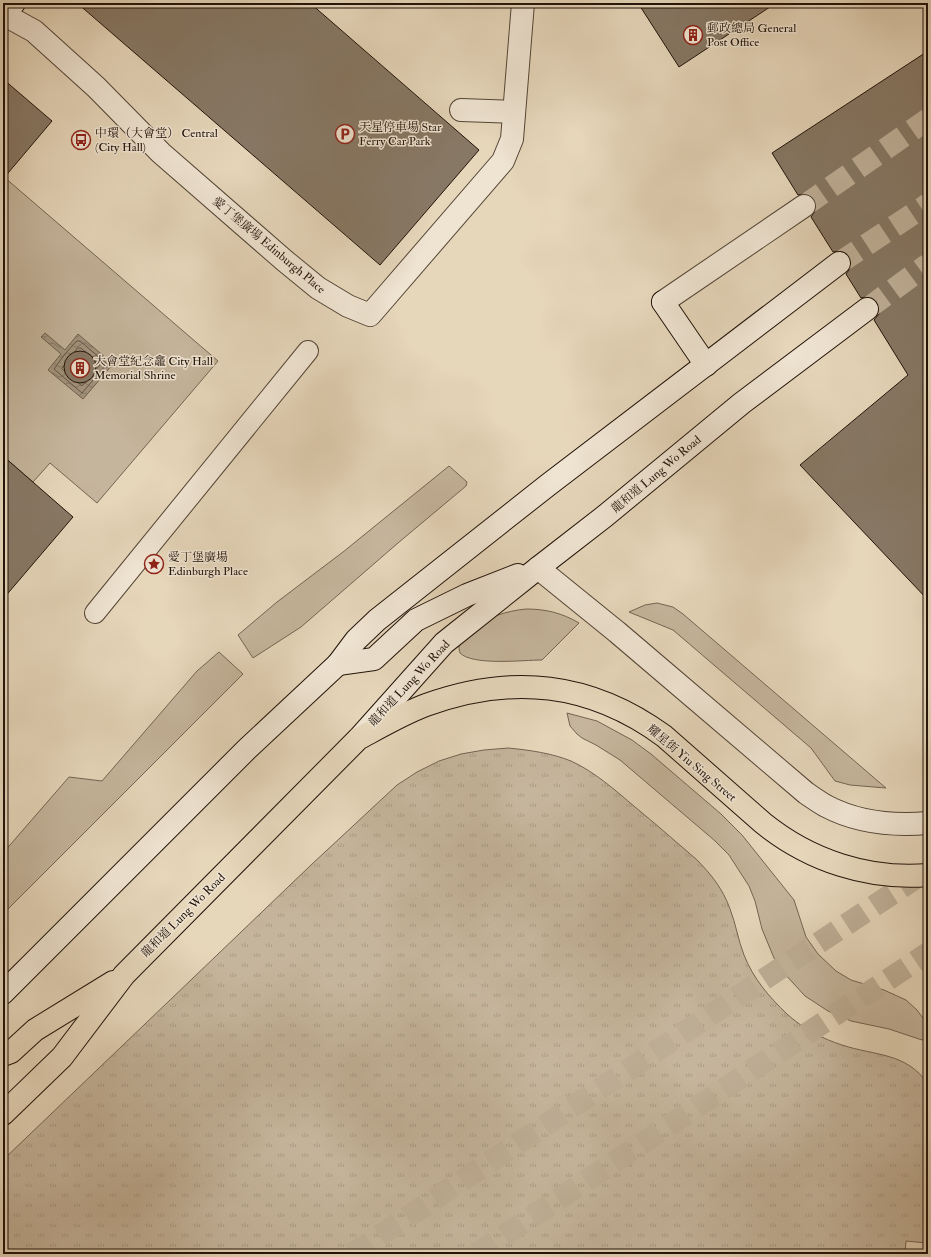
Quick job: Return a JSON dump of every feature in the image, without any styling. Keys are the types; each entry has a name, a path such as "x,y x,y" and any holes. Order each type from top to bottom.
{"main road":[{"path":"3,14 14,3"},
{"path":"461,110 514,112 523,3"},
{"name":"愛丁堡廣場 Edinburgh Place","path":"3,14 34,31 80,73 160,153 285,261 318,288 348,306 370,315 503,162 512,139 514,112"},
{"path":"706,365 663,302 804,206"},
{"path":"3,993 247,749 338,664 356,640 377,620 548,485 839,263"},
{"name":"龍和道 Lung Wo Road","path":"3,1114 62,1058 124,975 358,739 444,643 605,516 742,403 867,309"},
{"path":"338,664 374,659 416,620 467,595 538,568 617,632 811,796 826,806 864,820 898,825 928,823"},
{"name":"耀星街 Yiu Sing Street","path":"358,739 399,716 425,705 458,695 482,690 531,686 572,692 613,706 648,724 664,736 778,835 794,845 814,855 863,872 907,877 928,875"},
{"path":"3,1055 11,1052 35,1030 124,975"}],"street":[{"path":"95,613 308,352"}],"green space":[{"path":"4,177 218,361 97,503 50,463 33,482 3,456"},
{"path":"449,466 467,482 466,486 301,627 253,658 238,635 277,602 343,552"},
{"path":"657,603 673,607 683,614 886,788 850,785 835,781 811,748 673,630 629,612 645,605"},
{"path":"526,609 554,612 579,623 542,660 487,661 476,660 466,657 460,653 459,646 461,641 478,626 498,615"},
{"path":"219,652 243,674 3,914 3,853 69,777 102,781 197,671"},
{"path":"567,713 597,721 632,740 651,754 721,814 742,835 794,900 806,937 818,954 836,971 851,980 884,990 906,1000 917,1010 928,1025 928,1037 922,1040 889,1029 851,1021 828,1011 805,996 783,972 774,958 762,929 755,901 749,886 729,855 714,840 620,760 577,734 570,726"},
{"path":"508,748 548,754 571,761 588,770 612,788 696,859 712,876 727,902 740,944 752,972 780,1008 806,1028 828,1040 854,1049 900,1060 910,1066 928,1084 927,1243 906,1241 905,1254 3,1254 3,1160 311,865 397,785 417,772 439,761 461,754"}],"water":[{"path":"45,333 65,350 78,334 113,364 83,399 48,370 61,354 41,337"}],"building":[{"name":"天星停車場 Star Ferry Car Park","path":"77,3 310,3 479,150 380,265"},
{"name":"郵政總局 General Post Office","path":"638,3 776,3 679,67"},
{"path":"928,51 928,600 800,465 908,375 874,320 879,314 877,302 872,297 861,298 846,274 851,267 849,256 843,251 833,252 811,217 815,211 815,199 809,195 798,195 772,153"},
{"path":"3,79 52,121 3,179"},
{"name":"大會堂紀念龕 City Hall Memorial Shrine","path":"77,351 83,351 93,358 96,367 95,373 89,380 83,383 77,383 67,376 64,370 64,364 71,354"},
{"path":"3,456 73,517 3,599"}],"tunnel":[{"path":"804,206 928,119"},
{"path":"839,263 928,204"},
{"path":"867,309 928,264"},
{"path":"352,1254 928,870"},
{"path":"476,1254 928,953"}],"place":[{"name":"郵政總局 General Post Office","path":"693,35"},
{"name":"天星停車場 Star Ferry Car Park","path":"345,134"},
{"name":"中環（大會堂） Central (City Hall)","path":"81,140"},
{"name":"大會堂紀念龕 City Hall Memorial Shrine","path":"80,368"},
{"name":"愛丁堡廣場 Edinburgh Place","path":"154,564"}]}
